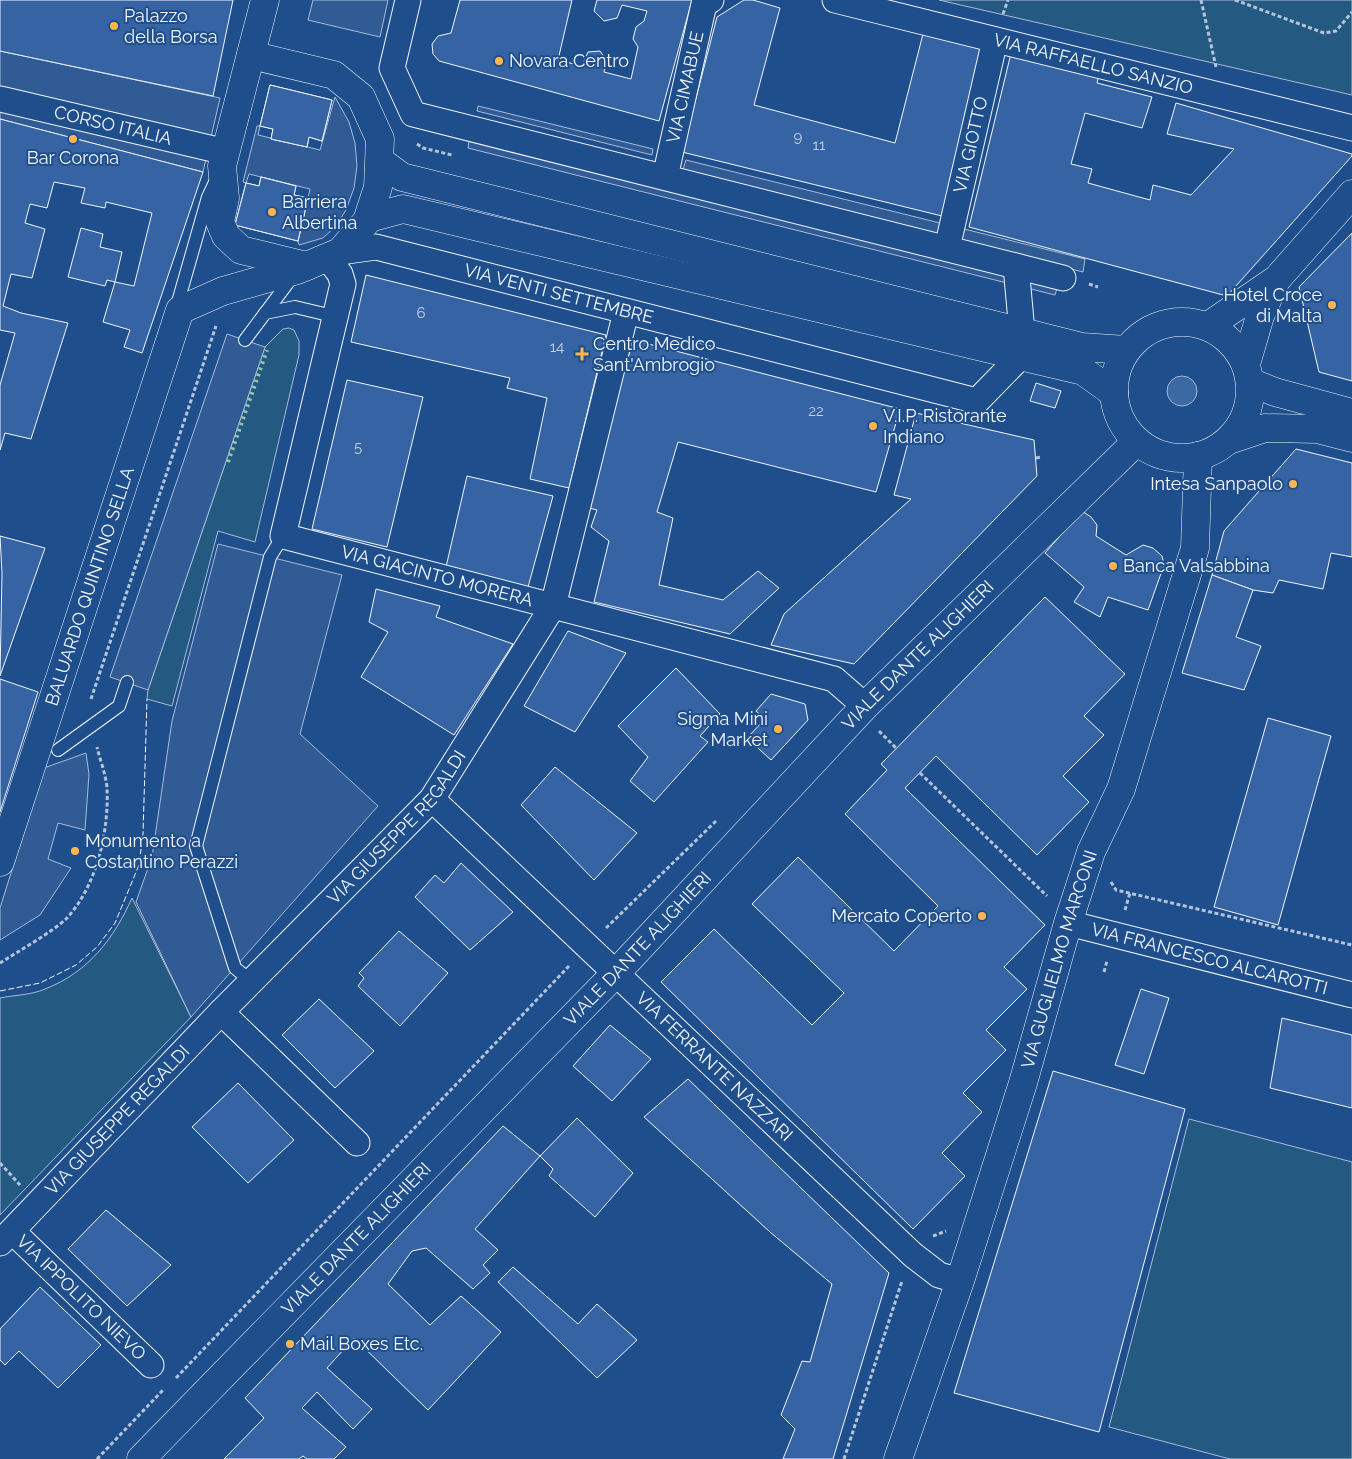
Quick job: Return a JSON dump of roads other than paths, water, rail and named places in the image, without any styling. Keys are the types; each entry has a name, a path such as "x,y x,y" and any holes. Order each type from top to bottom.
{"main road":[{"path":"265,0 224,159 225,198 220,222 226,236 241,250 318,261"},
{"path":"251,55 334,75 361,97 380,139 378,188 368,218"},
{"path":"380,160 402,178 1021,345 1083,372 1114,393"},
{"path":"1208,326 1277,279 1352,194"},
{"path":"180,310 223,291 318,261 368,218 403,209 1021,345 1126,350"},
{"path":"1277,279 1260,316 1248,373 1250,400 1244,419 1228,440 1217,448 1198,456 1182,458 1166,456 1150,450 1137,441 1126,429 1118,413 1114,393 1118,364 1126,350 1141,334 1161,324 1183,321 1208,326 1224,336 1237,348 1248,373 1275,392 1352,413"},
{"name":"BALUARDO QUINTINO SELLA","path":"0,862 180,310"},
{"path":"1228,440 1265,428 1317,429 1352,438"},
{"name":"VIALE DANTE ALIGHIERI","path":"141,1459 616,973 874,715 1137,441"},
{"name":"VIA GUGLIELMO MARCONI","path":"898,1459 960,1281 1023,1083 1068,922 1091,852 1120,789 1195,548 1198,456"}],"street":[{"path":"408,0 392,68 409,106 665,178 1063,278"},
{"name":"VIA CIMABUE","path":"665,178 704,4 711,0"},
{"name":"VIA RAFFAELLO SANZIO","path":"835,0 998,31 1352,128"},
{"name":"VIA GIOTTO","path":"947,248 998,31"},
{"name":"CORSO ITALIA","path":"0,100 224,159"},
{"name":"VIA VENTI SETTEMBRE","path":"318,261 376,247 977,402 1021,345"},
{"path":"283,536 337,317 343,284 340,274 318,261"},
{"path":"1016,266 1021,345"},
{"name":"VIA GIUSEPPE REGALDI","path":"6,1237 251,981 432,798 553,606 626,312"},
{"name":"VIA GIACINTO MORERA","path":"283,536 834,679 874,715"},
{"name":"VIA FERRANTE NAZZARI","path":"432,798 913,1255 939,1275 960,1281"},
{"name":"VIA FRANCESCO ALCAROTTI","path":"1068,922 1352,995"},
{"path":"221,1012 357,1143"},
{"name":"VIA IPPOLITO NIEVO","path":"6,1237 151,1365"}],"lane":[{"name":"BALUARDO QUINTINO SELLA","path":"180,310 178,302 194,244 208,197 224,159"},
{"path":"244,340 265,313 318,261"},
{"path":"265,313 295,307 337,317"},
{"path":"251,981 235,968 196,846 270,557 283,536"},
{"path":"58,750 119,706 127,682"}],"place":[{"name":"Palazzo della Borsa","path":"114,26"},
{"name":"Novara Centro","path":"499,61"},
{"name":"Bar Corona","path":"73,139"},
{"name":"Barriera Albertina","path":"272,212"},
{"name":"Hotel Croce di Malta","path":"1332,305"},
{"name":"Centro Medico Sant'Ambrogio","path":"582,354"},
{"name":"V.I.P. Ristorante Indiano","path":"873,426"},
{"name":"Intesa Sanpaolo","path":"1293,484"},
{"name":"Banca Valsabbina","path":"1113,566"},
{"name":"Sigma Mini Market","path":"778,729"},
{"name":"Monumento a Costantino Perazzi","path":"75,851"},
{"name":"Mercato Coperto","path":"982,916"},
{"name":"Mail Boxes Etc.","path":"290,1344"}]}
